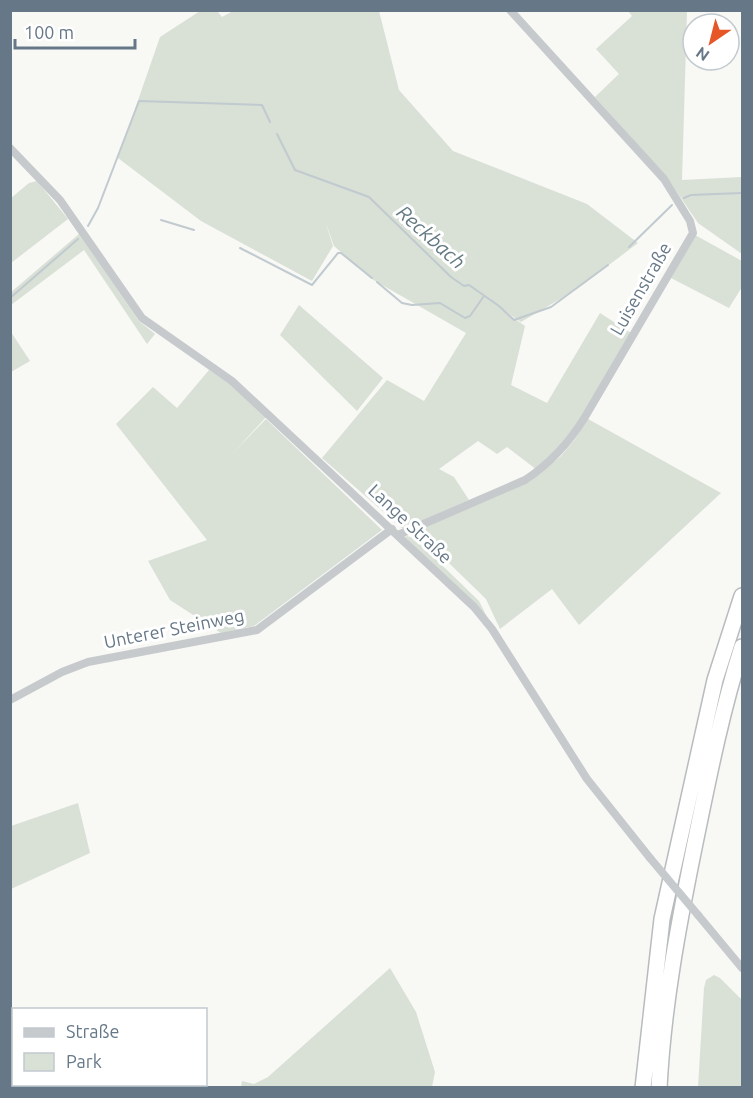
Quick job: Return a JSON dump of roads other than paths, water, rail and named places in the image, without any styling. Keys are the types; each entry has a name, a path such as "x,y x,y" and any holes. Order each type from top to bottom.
{"highway":[{"path":"643,1088 662,919 715,680 742,596"},
{"path":"659,1088 675,942 707,785 730,686 742,648"}],"street":[{"name":"Luisenstraße","path":"395,532 525,480 540,471 559,453 585,417 693,233 690,221 664,179 510,10"},
{"name":"Lange Straße","path":"10,148 60,200 142,318 232,381 474,607 492,629 587,779 742,968"},
{"name":"Unterer Steinweg","path":"10,699 62,672 88,662 257,630 395,532"}],"waterway":[{"name":"Reckbach","path":"88,226 98,208 139,101 262,105 270,122"},
{"name":"Reckbach","path":"277,134 295,170 369,197 451,277 464,286 469,285 499,306 514,320 551,307 608,265"},
{"name":"Reckbach","path":"684,198 691,195 742,193"},
{"name":"Reckbach","path":"629,247 672,205"},
{"path":"161,220 194,230"},
{"name":"Reckbach","path":"10,298 78,239"},
{"path":"240,248 312,285 338,253 372,278"},
{"path":"377,282 402,303 412,305 440,303 465,318 470,316 484,296"}]}
